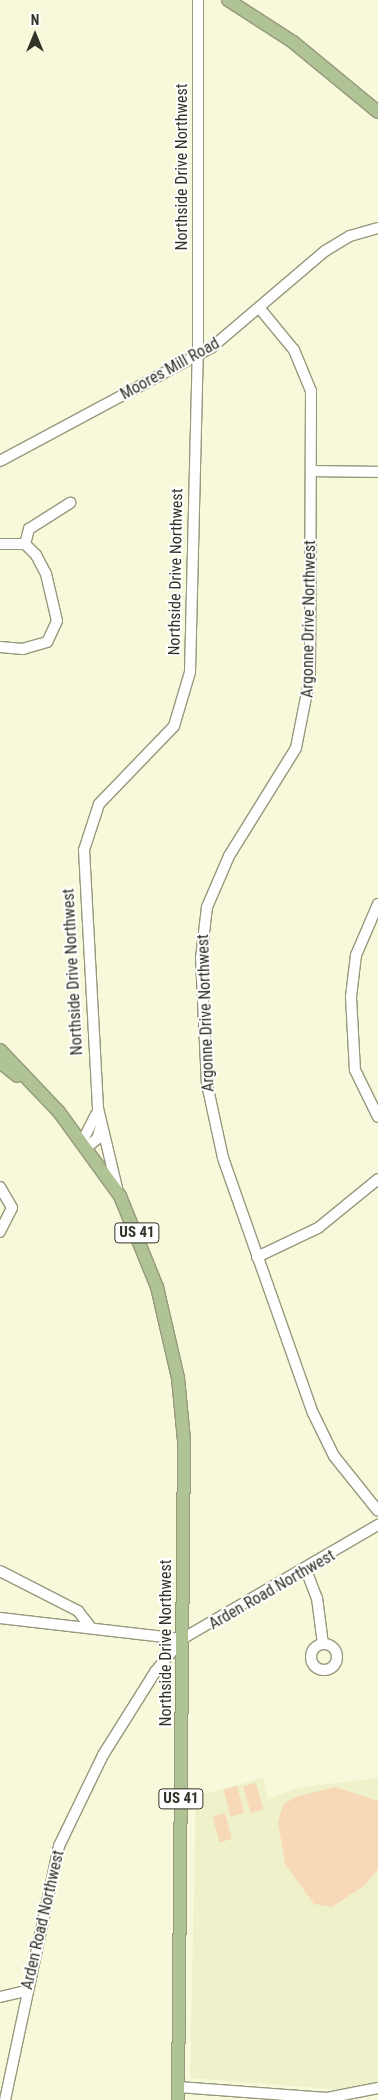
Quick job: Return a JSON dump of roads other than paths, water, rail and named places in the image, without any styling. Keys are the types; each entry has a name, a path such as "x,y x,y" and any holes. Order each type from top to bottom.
{"main road":[{"path":"228,0 293,42 378,112"},
{"name":"US 41","path":"0,1050 42,1094 84,1144"},
{"name":"US 41","path":"0,1062 42,1094"},
{"name":"Northside Drive Northwest","path":"84,1144 120,1196 157,1287 178,1378 184,1440 178,2094"}],"street":[{"name":"Northside Drive Northwest","path":"120,1196 101,1127 98,1108 84,850 100,804 166,737 187,693 198,355 198,0"},
{"name":"Moores Mill Road","path":"0,461 198,355 261,310 337,243 378,228"},
{"name":"Argonne Drive Northwest","path":"261,310 294,350 308,377 312,404 310,677 304,720 283,775 218,876 201,940 205,1057 213,1117 257,1256 322,1434 348,1476 378,1511"},
{"path":"312,471 378,472"},
{"path":"0,647 29,648 53,636 57,621 46,574 25,544 29,529 70,503"},
{"path":"0,544 25,544"},
{"path":"378,904 356,954 351,997 355,1070 378,1118"},
{"name":"Northside Drive Northwest","path":"84,1144 93,1127 98,1108"},
{"path":"84,1144 97,1139 101,1127"},
{"path":"257,1256 318,1228 378,1179"},
{"path":"0,1187 12,1208 0,1232"},
{"name":"Arden Road Northwest","path":"5,2100 50,1871 74,1810 103,1755 182,1639 306,1570 378,1525"},
{"path":"306,1570 318,1598 323,1644"},
{"path":"0,1571 78,1611 89,1625"},
{"path":"0,1618 89,1625 182,1639"},
{"path":"0,1997 26,1991"},
{"path":"178,2094 327,2098 378,2088"}]}
